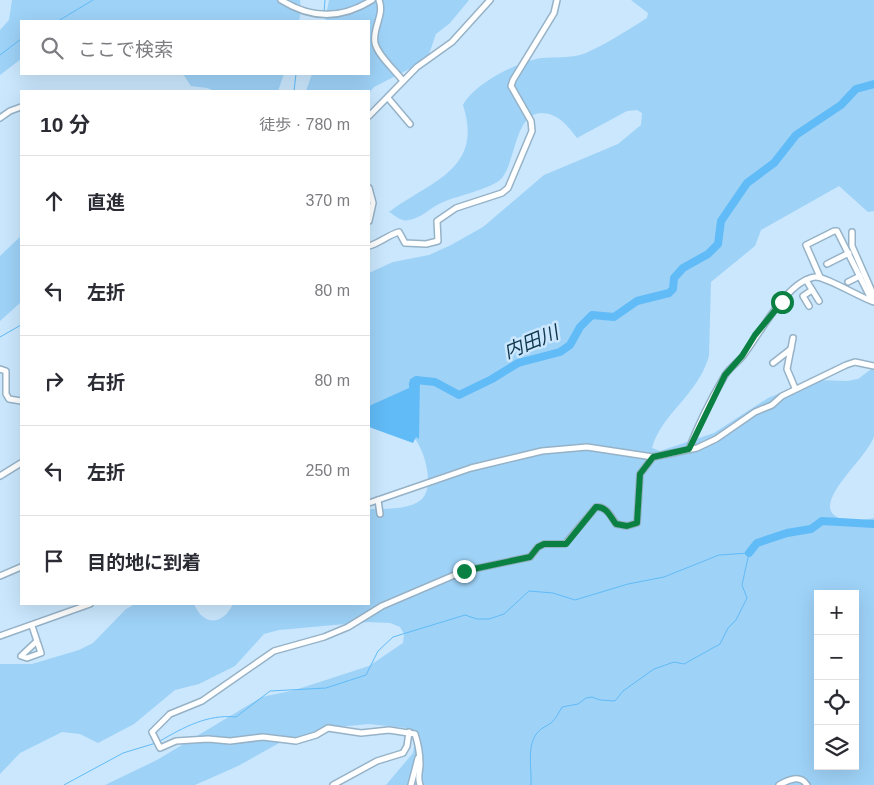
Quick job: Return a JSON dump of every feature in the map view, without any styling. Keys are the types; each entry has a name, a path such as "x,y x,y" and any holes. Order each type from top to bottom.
{"street":[{"path":"281,0 307,12 322,15 338,14 360,8 372,0"},
{"path":"379,0 380,18 375,42 377,49 403,81"},
{"path":"370,115 417,67 452,42 490,0"},
{"path":"405,243 426,244 438,241 437,221 448,213 502,193 508,188 532,131 532,121 511,86 554,13 557,0"},
{"path":"388,98 410,124"},
{"path":"0,118 10,110 20,107"},
{"path":"370,192 373,203 370,216"},
{"path":"820,277 806,245 834,231 838,231 874,300"},
{"path":"370,246 399,232 405,243 405,249"},
{"path":"852,232 852,246 874,300"},
{"path":"827,264 849,253"},
{"path":"848,282 860,276"},
{"path":"689,449 725,375 742,356 755,335 786,296 806,280 820,277 874,300"},
{"path":"806,280 820,301"},
{"path":"809,306 803,296 812,290"},
{"path":"794,338 787,369 795,388"},
{"path":"773,363 791,349"},
{"path":"370,503 471,468 542,451 587,447 653,457 689,449 706,444 755,412 772,405 795,388 855,362 874,366"},
{"path":"0,369 6,371 6,394 9,398 20,401"},
{"path":"420,785 417,777 420,755 415,734 409,732 389,730 361,733 328,728 316,735 296,741 263,737 230,741 176,741 160,748 153,734 155,728 170,714 202,701 274,651 348,628 382,606 413,595 464,571 530,557 538,547 544,544 566,544 596,507 601,506 606,510 616,524 627,526 637,523 640,474 653,457"},
{"path":"0,476 20,464"},
{"path":"378,500 380,514"},
{"path":"0,576 20,567"},
{"path":"0,636 87,605"},
{"path":"32,626 37,641 41,653 27,658 19,658 37,641"},
{"path":"333,785 377,761 403,753 407,746 409,732"},
{"path":"411,785 420,755"},
{"path":"778,785 798,778 804,780 807,785"}],"shaded area":[{"path":"12,0 300,0 301,11 299,20 20,20 20,60 0,75 0,30 9,20"},
{"path":"329,0 469,0 450,23 436,34 429,54 421,63 374,87 370,92 370,90 306,90 312,75 370,75 370,20 325,20"},
{"path":"631,0 874,0 874,211 868,212 839,186 761,230 755,246 711,282 709,356 697,382 663,425 652,448 660,451 714,433 768,398 805,383 817,380 847,381 858,379 874,367 874,436 837,488 830,508 834,515 843,520 859,521 874,518 874,785 386,785 413,753 415,742 413,734 406,728 369,724 338,727 281,742 238,766 195,785 105,785 157,760 262,697 295,690 369,666 403,643 404,634 400,627 390,623 368,622 279,630 264,634 235,666 199,684 175,690 134,724 98,743 80,734 62,732 20,753 0,774 0,664 32,664 79,650 93,643 126,609 133,605 195,605 203,617 208,620 214,620 224,616 232,605 370,605 370,509 396,508 416,503 426,494 428,475 423,453 413,436 403,429 370,425 370,273 393,262 429,255 483,227 544,175 618,144 641,125 642,113 637,110 627,111 577,138 566,125 553,115 541,113 532,115 521,129 507,170 497,182 446,201 413,219 403,220 389,212 436,182 460,159 466,145 468,127 463,105 477,89 498,75 521,64 542,58 580,55 614,38 647,18 648,13"},
{"path":"184,75 284,75 278,90 212,90 191,86"},
{"path":"20,237 20,303 0,321 0,256"},
{"path":"420,377 419,439 416,437 413,443 370,427 370,406 409,388 410,379"}],"waterway":[{"path":"60,20 93,0"},
{"path":"324,13 325,0"},
{"path":"0,55 20,40"},
{"path":"294,90 296,75"},
{"name":"内田川","path":"413,384 416,380 435,382 459,395 492,379 518,363 560,352 570,345 580,327 592,315 614,317 637,301 669,293 673,289 674,278 683,268 708,254 718,244 721,221 747,183 774,163 796,135 841,105 856,89 874,84"},
{"path":"0,337 20,326"},
{"path":"749,553 757,543 787,533 811,529 822,521 874,524"},
{"path":"160,741 196,723 216,718 236,717 270,691 326,688 366,675 378,651 393,637 465,615 477,619 489,619 504,614 529,591 553,593 575,600 628,584 664,577 719,555 749,553 742,585 747,598 736,620 728,628 720,644 684,664 674,662 654,669 623,691 615,701 600,700 592,697 586,698 578,704 562,707 553,721 534,737 530,757 531,785"},
{"path":"64,785 123,753 156,743"}],"route":[{"path":"464,571 477,567 498,566 530,557 538,547 544,544 566,544 596,507 601,506 606,510 616,524 627,526 637,523 640,474 653,457 663,453 689,449 725,375 742,356 755,335 782,302"}]}
